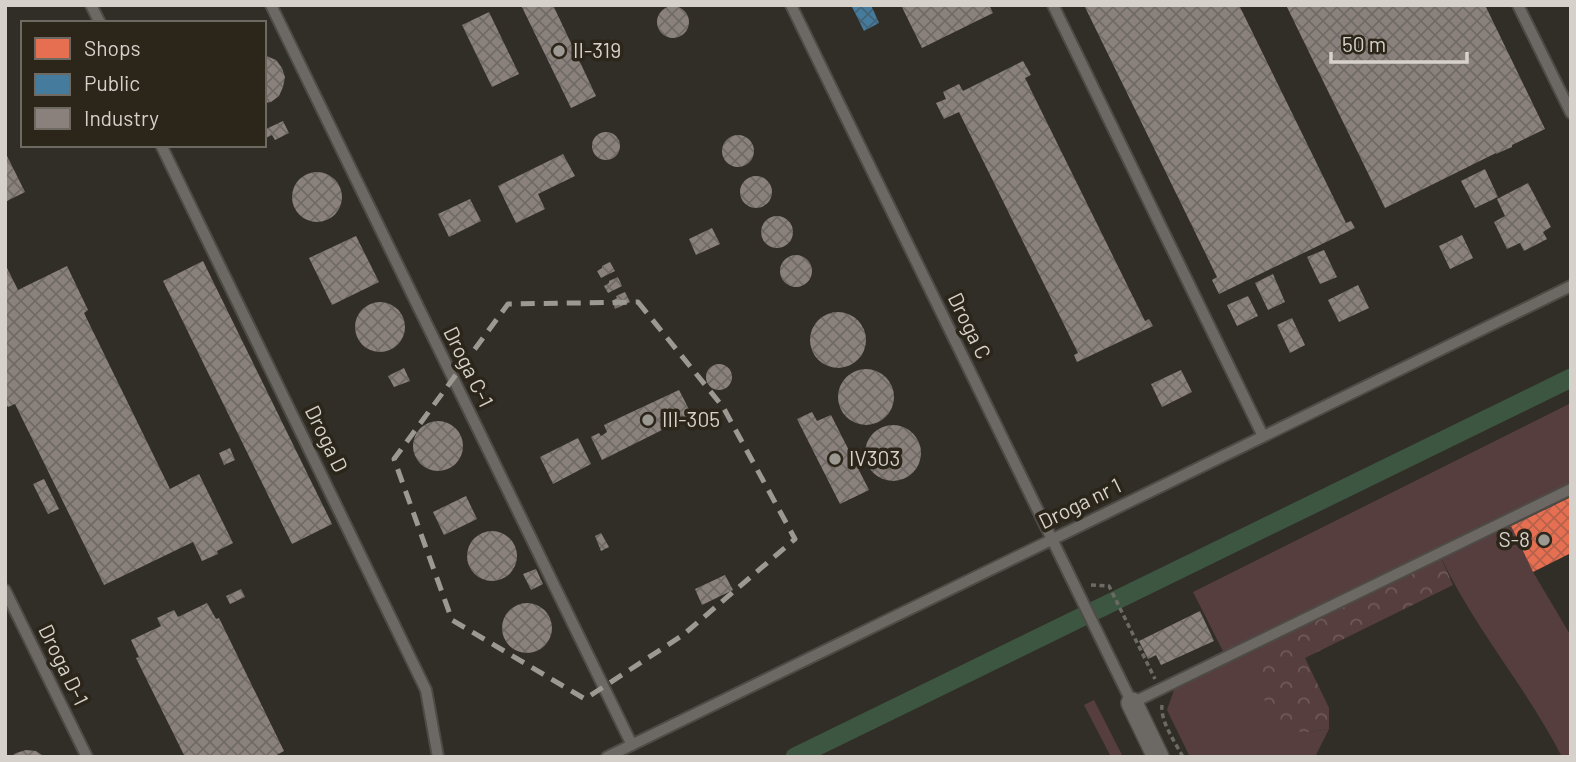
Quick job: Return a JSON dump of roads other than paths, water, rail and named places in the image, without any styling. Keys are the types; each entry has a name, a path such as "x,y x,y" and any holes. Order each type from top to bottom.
{"street":[{"path":"1132,704 1158,757"}],"lane":[{"path":"91,5 99,21"},
{"name":"Droga C-1","path":"271,5 632,745"},
{"name":"Droga C","path":"791,5 1132,704"},
{"path":"1053,5 1263,436"},
{"path":"1518,5 1571,113"},
{"name":"Droga D","path":"162,147 426,690 438,757"},
{"name":"Droga nr 1","path":"607,757 1571,286"},
{"path":"1132,704 1571,489"},
{"name":"Droga D-1","path":"5,590 87,757"}],"waterway":[{"path":"795,757 1571,378"}],"place":[{"name":"II-319","path":"559,51"},
{"name":"III-305","path":"648,420"},
{"name":"IV303","path":"835,459"},
{"name":"S-8","path":"1544,540"}]}
